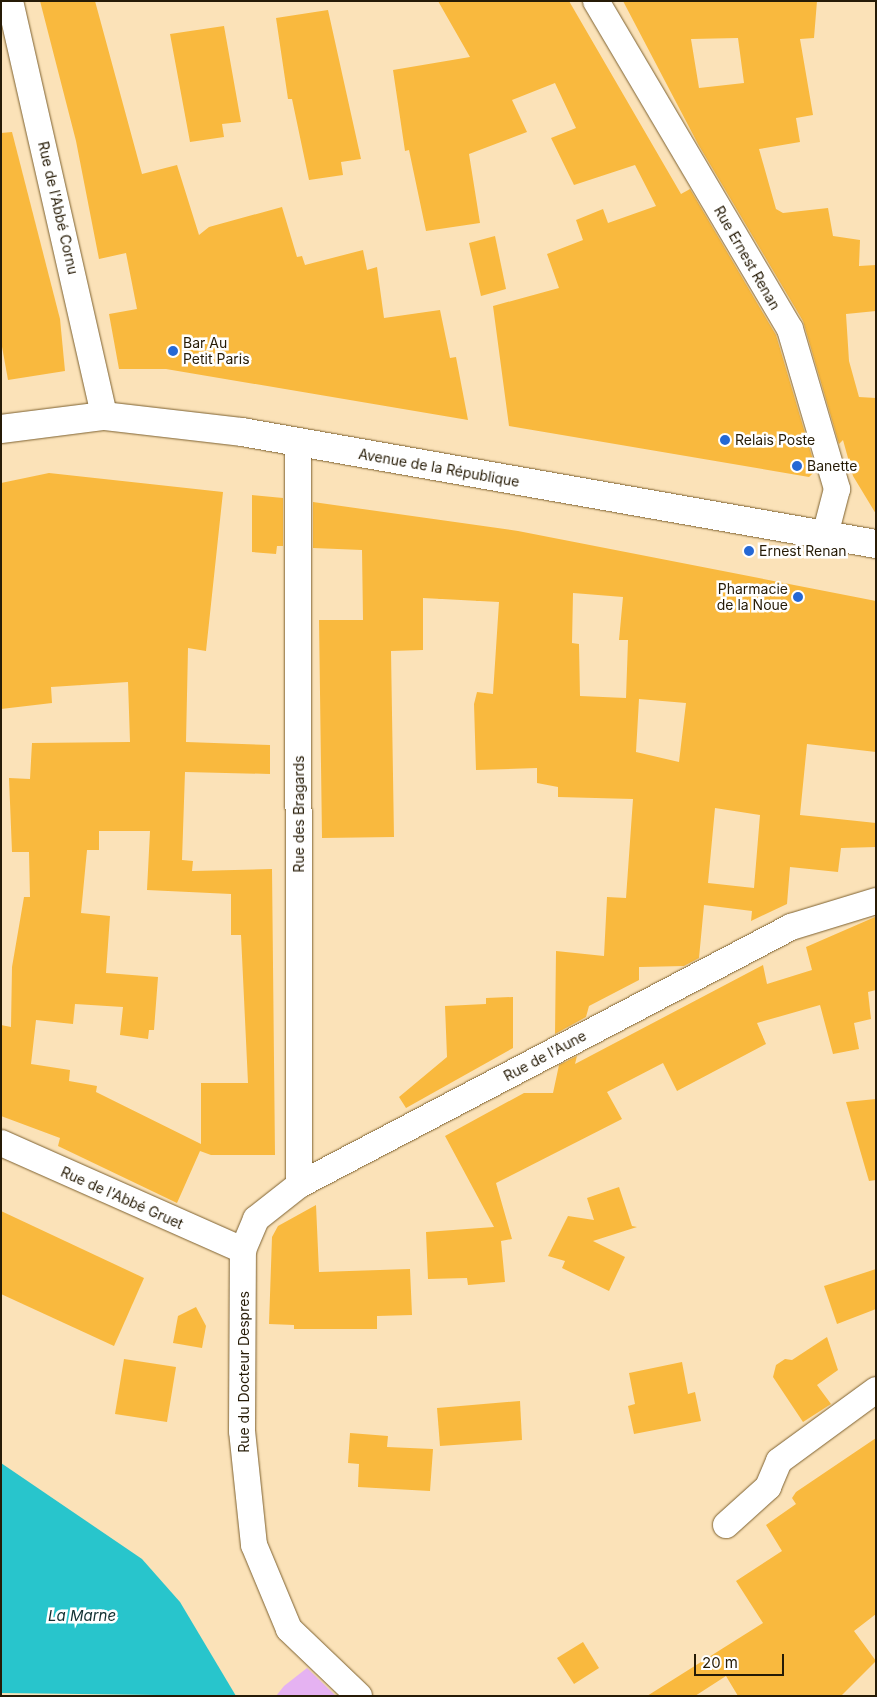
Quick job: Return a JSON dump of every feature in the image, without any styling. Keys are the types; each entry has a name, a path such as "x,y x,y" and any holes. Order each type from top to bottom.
{"main road":[{"name":"Avenue de la République","path":"1,429 104,416 298,443 876,544"}],"street":[{"name":"Rue de l'Abbé Cornu","path":"10,1 104,416"},
{"name":"Rue Ernest Renan","path":"596,1 790,329 838,489 825,535"},
{"name":"Rue des Bragards","path":"298,443 299,1185"},
{"name":"Rue de l'Aune","path":"243,1250 256,1219 299,1185 791,926 876,901"},
{"name":"Rue de l'Abbé Gruet","path":"1,1143 243,1250"},
{"name":"Rue du Docteur Despres","path":"243,1250 242,1431 254,1545 288,1629 359,1696"},
{"path":"726,1525 768,1487 779,1461 876,1390"}],"shaded area":[{"path":"307,1668 336,1696 276,1696 284,1686"}],"water":[{"name":"La Marne","path":"1,1463 142,1559 180,1602 236,1696 1,1693"}],"building":[{"path":"40,1 95,1 142,174 177,165 199,235 209,227 282,207 297,257 302,256 305,265 363,250 367,270 377,267 384,318 440,310 450,358 456,357 468,420 166,369 119,369 109,314 137,309 126,253 99,259 76,141"},
{"path":"438,1 569,1 681,194 690,189 776,335 816,470 809,477 509,426 493,306 559,288 547,254 583,240 576,220 603,209 608,223 656,206 635,165 574,185 551,138 576,128 555,83 512,100 527,132 469,154 480,223 426,231 409,150 405,151 393,70 470,57"},
{"path":"623,1 817,1 814,38 800,39 813,115 796,118 800,142 759,149 776,209 783,213 828,208 833,236 860,240 859,266 876,265 876,311 846,314 849,361 859,397 876,398 876,514 853,476 843,440 839,444 803,321 698,144","holes":["738,38 744,83 699,88 691,39"]},
{"path":"328,10 361,159 341,162 343,175 309,180 292,99 288,99 276,18"},
{"path":"224,26 241,122 222,124 224,137 190,142 170,34"},
{"path":"12,132 60,319 65,371 8,380 1,341 1,133"},
{"path":"495,236 506,289 481,296 469,243"},
{"path":"49,473 223,492 206,651 188,648 186,742 270,745 270,774 185,772 182,860 193,861 192,871 272,869 275,1155 211,1155 200,1151 177,1203 58,1146 60,1138 1,1116 1,1025 11,1027 12,967 24,897 30,897 29,852 12,852 9,778 30,779 32,743 130,742 128,682 51,687 52,703 1,709 1,483","holes":["99,831 150,831 147,890 231,894 231,935 241,935 248,1083 201,1083 201,1144 96,1092 97,1086 69,1081 70,1070 31,1064 36,1020 73,1024 75,1004 123,1007 120,1035 148,1039 149,1030 154,1030 158,977 106,973 110,916 81,913 87,850 99,850"]},
{"path":"252,495 283,498 283,546 277,546 276,554 252,552"},
{"path":"313,502 518,531 876,601 876,752 807,744 800,815 876,823 876,847 841,848 838,872 790,867 787,904 751,921 752,911 704,905 699,958 684,966 639,967 639,980 589,1006 586,1017 555,1034 556,951 604,956 607,897 626,898 633,799 558,797 558,787 537,783 537,768 476,770 474,704 477,692 493,694 499,602 423,598 423,650 391,651 394,837 322,838 319,620 363,620 362,550 313,548","holes":["573,593 623,597 619,640 628,640 626,698 580,696 579,644 572,643","639,699 686,703 679,762 636,752","715,808 760,815 754,888 708,883"]},
{"path":"875,917 876,990 868,992 871,1019 854,1023 859,1049 833,1054 820,1005 757,1023 766,1044 677,1091 663,1063 607,1092 622,1119 496,1183 512,1239 501,1241 505,1282 468,1285 467,1278 428,1279 426,1232 494,1227 445,1136 524,1093 553,1093 559,1065 577,1056 575,1064 763,965 767,984 812,970 806,947"},
{"path":"513,997 513,1048 406,1108 399,1097 447,1057 445,1006 486,1004 486,998"},
{"path":"876,1099 876,1180 869,1181 846,1102"},
{"path":"619,1187 632,1226 637,1227 593,1241 625,1257 609,1291 562,1268 565,1261 548,1256 568,1216 594,1220 587,1198"},
{"path":"316,1205 319,1272 410,1269 412,1315 377,1316 377,1329 294,1329 294,1325 269,1324 272,1237 278,1226"},
{"path":"1,1211 144,1278 114,1346 1,1294"},
{"path":"876,1269 876,1309 837,1324 824,1286"},
{"path":"196,1307 206,1326 202,1348 173,1343 178,1316"},
{"path":"827,1337 838,1370 817,1385 831,1404 803,1422 773,1377 776,1365 785,1359 792,1360"},
{"path":"124,1359 176,1367 167,1422 115,1414"},
{"path":"682,1362 688,1394 695,1392 701,1421 634,1434 628,1406 635,1404 629,1373"},
{"path":"520,1401 522,1440 440,1446 437,1408"},
{"path":"350,1433 388,1436 387,1447 433,1449 430,1491 358,1487 359,1464 348,1463"},
{"path":"876,1438 876,1614 854,1631 876,1661 841,1696 738,1696 726,1676 695,1696 647,1696 763,1623 736,1581 782,1551 766,1525 796,1504 792,1498 796,1492"},
{"path":"583,1642 599,1668 574,1684 557,1658"}],"place":[{"name":"Bar Au Petit Paris","path":"173,351"},
{"name":"Relais Poste","path":"725,440"},
{"name":"Banette","path":"797,466"},
{"name":"Ernest Renan","path":"749,551"},
{"name":"Pharmacie de la Noue","path":"798,597"}]}
